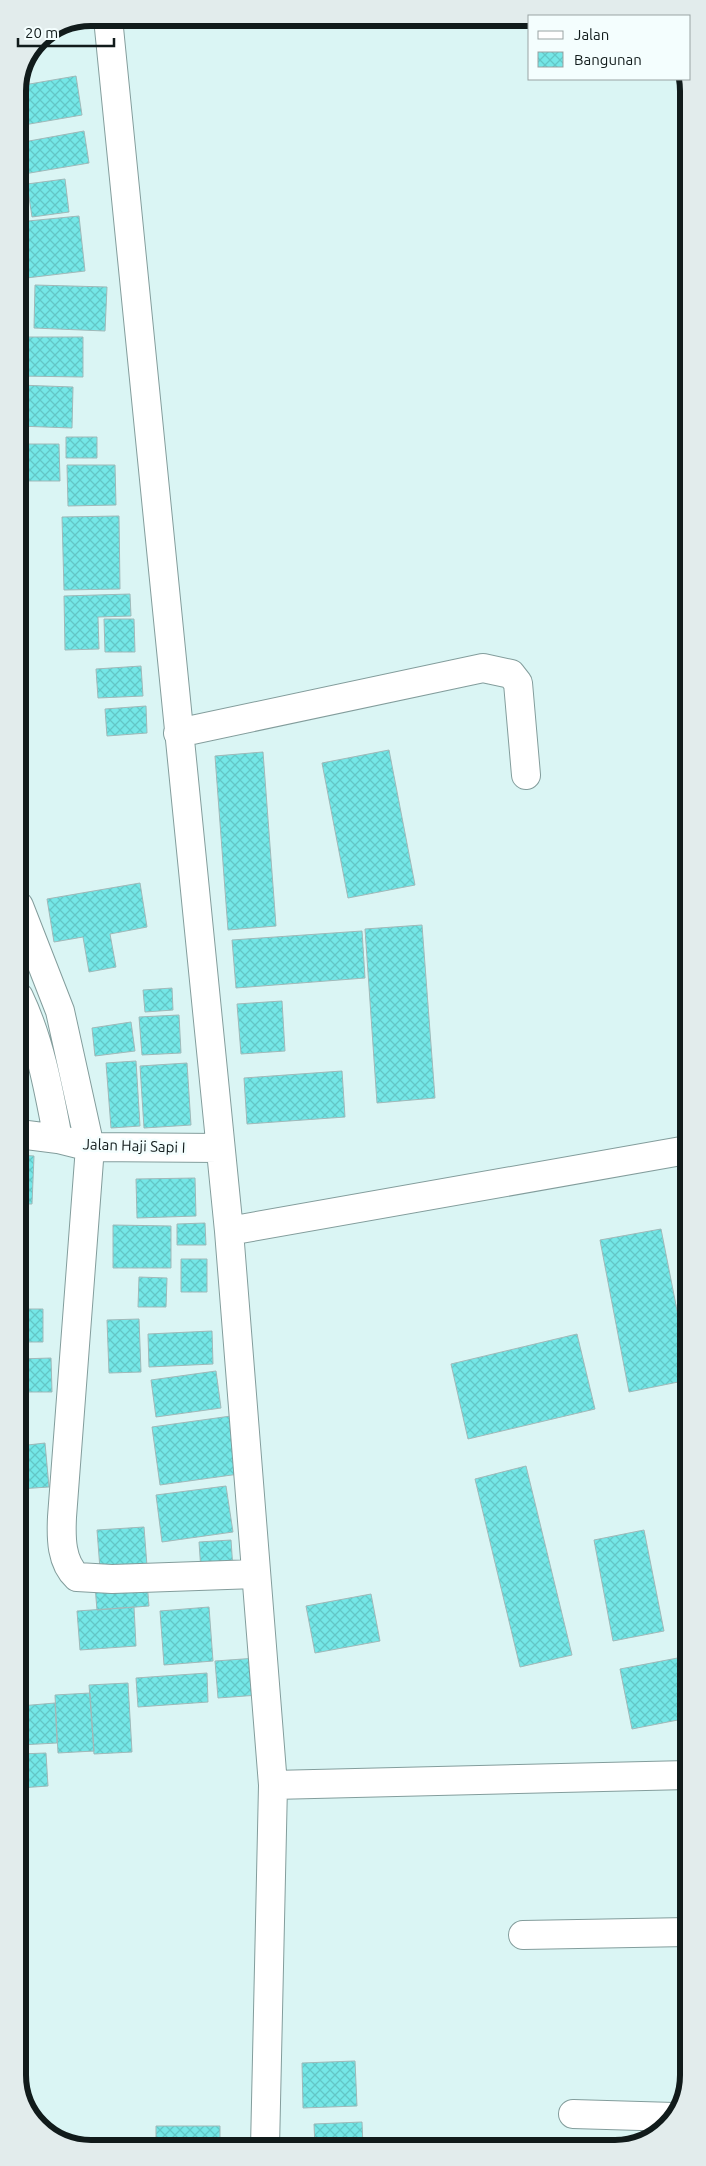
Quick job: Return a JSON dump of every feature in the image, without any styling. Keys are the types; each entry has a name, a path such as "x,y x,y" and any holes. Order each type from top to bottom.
{"street":[{"path":"109,26 229,1230 273,1785 265,2140"},
{"path":"178,733 483,668 511,674 518,683 526,775"},
{"path":"26,924 60,1011 90,1147 62,1517 61,1540 66,1562 70,1571 77,1577 112,1579 256,1574"},
{"path":"26,1011 47,1083 58,1139"},
{"name":"Jalan Haji Sapi I","path":"26,1135 58,1139 90,1147 220,1148"},
{"path":"229,1230 680,1151"},
{"path":"273,1785 680,1775"},
{"path":"523,1935 680,1932"},
{"path":"573,2114 664,2117"}],"building":[{"path":"76,76 82,115 26,125 27,84"},
{"path":"84,131 89,163 26,174 26,142"},
{"path":"65,179 69,212 32,217 27,184"},
{"path":"79,216 85,271 26,278 26,221"},
{"path":"35,285 107,287 105,331 34,328"},
{"path":"26,337 83,337 83,377 26,376"},
{"path":"26,385 73,387 72,428 26,426"},
{"path":"66,437 97,437 97,458 66,458"},
{"path":"26,444 59,444 60,481 26,481"},
{"path":"67,465 115,465 116,505 68,506"},
{"path":"119,516 120,589 64,590 62,517"},
{"path":"130,594 131,616 98,617 99,649 65,650 64,596"},
{"path":"104,619 134,619 135,652 105,652"},
{"path":"141,666 143,696 98,698 96,669"},
{"path":"146,706 147,733 107,736 105,709"},
{"path":"26,717 28,745 26,745"},
{"path":"389,750 415,885 348,898 322,763"},
{"path":"263,752 276,926 228,930 215,756"},
{"path":"140,883 147,927 110,934 116,967 89,972 83,937 54,942 47,899"},
{"path":"422,925 435,1098 377,1103 365,929"},
{"path":"362,931 365,978 236,988 232,940"},
{"path":"172,988 173,1010 145,1012 143,990"},
{"path":"282,1001 285,1051 241,1054 237,1004"},
{"path":"179,1015 181,1053 142,1055 139,1017"},
{"path":"131,1022 135,1051 95,1056 92,1028"},
{"path":"136,1061 140,1126 111,1128 106,1063"},
{"path":"187,1063 191,1125 144,1128 140,1066"},
{"path":"342,1071 345,1117 247,1124 244,1078"},
{"path":"26,1155 34,1156 32,1204 26,1204"},
{"path":"195,1178 196,1216 137,1218 136,1179"},
{"path":"205,1223 206,1245 177,1245 177,1224"},
{"path":"113,1225 171,1226 171,1268 113,1268"},
{"path":"661,1229 680,1325 680,1382 629,1392 600,1240"},
{"path":"181,1259 207,1259 207,1292 181,1292"},
{"path":"139,1277 167,1278 166,1307 138,1307"},
{"path":"26,1309 43,1309 43,1342 26,1342"},
{"path":"139,1319 141,1372 109,1373 107,1320"},
{"path":"212,1331 213,1364 149,1367 148,1334"},
{"path":"577,1334 595,1409 468,1439 451,1364"},
{"path":"51,1358 52,1392 26,1392 26,1359"},
{"path":"216,1371 221,1408 156,1417 151,1380"},
{"path":"231,1416 239,1474 160,1485 152,1427"},
{"path":"45,1443 49,1487 26,1489 26,1445"},
{"path":"526,1466 572,1655 520,1667 475,1479"},
{"path":"226,1486 233,1532 162,1542 156,1495"},
{"path":"144,1527 147,1566 100,1569 97,1530"},
{"path":"644,1530 664,1631 613,1641 594,1540"},
{"path":"231,1540 233,1569 201,1571 199,1542"},
{"path":"147,1582 149,1606 97,1610 95,1586"},
{"path":"371,1594 380,1641 315,1653 306,1606"},
{"path":"134,1607 136,1646 80,1650 77,1611"},
{"path":"209,1607 213,1661 164,1665 160,1611"},
{"path":"257,1658 259,1695 218,1698 215,1661"},
{"path":"680,1658 680,1720 632,1729 620,1669"},
{"path":"207,1673 208,1702 138,1707 136,1678"},
{"path":"128,1683 132,1752 94,1754 89,1685"},
{"path":"90,1693 94,1751 58,1753 55,1695"},
{"path":"55,1703 57,1743 26,1745 26,1705"},
{"path":"46,1753 48,1786 26,1788 26,1754"},
{"path":"355,2061 357,2106 303,2108 302,2063"},
{"path":"362,2122 363,2140 315,2140 314,2124"},
{"path":"156,2126 220,2126 220,2140 156,2140"}]}
